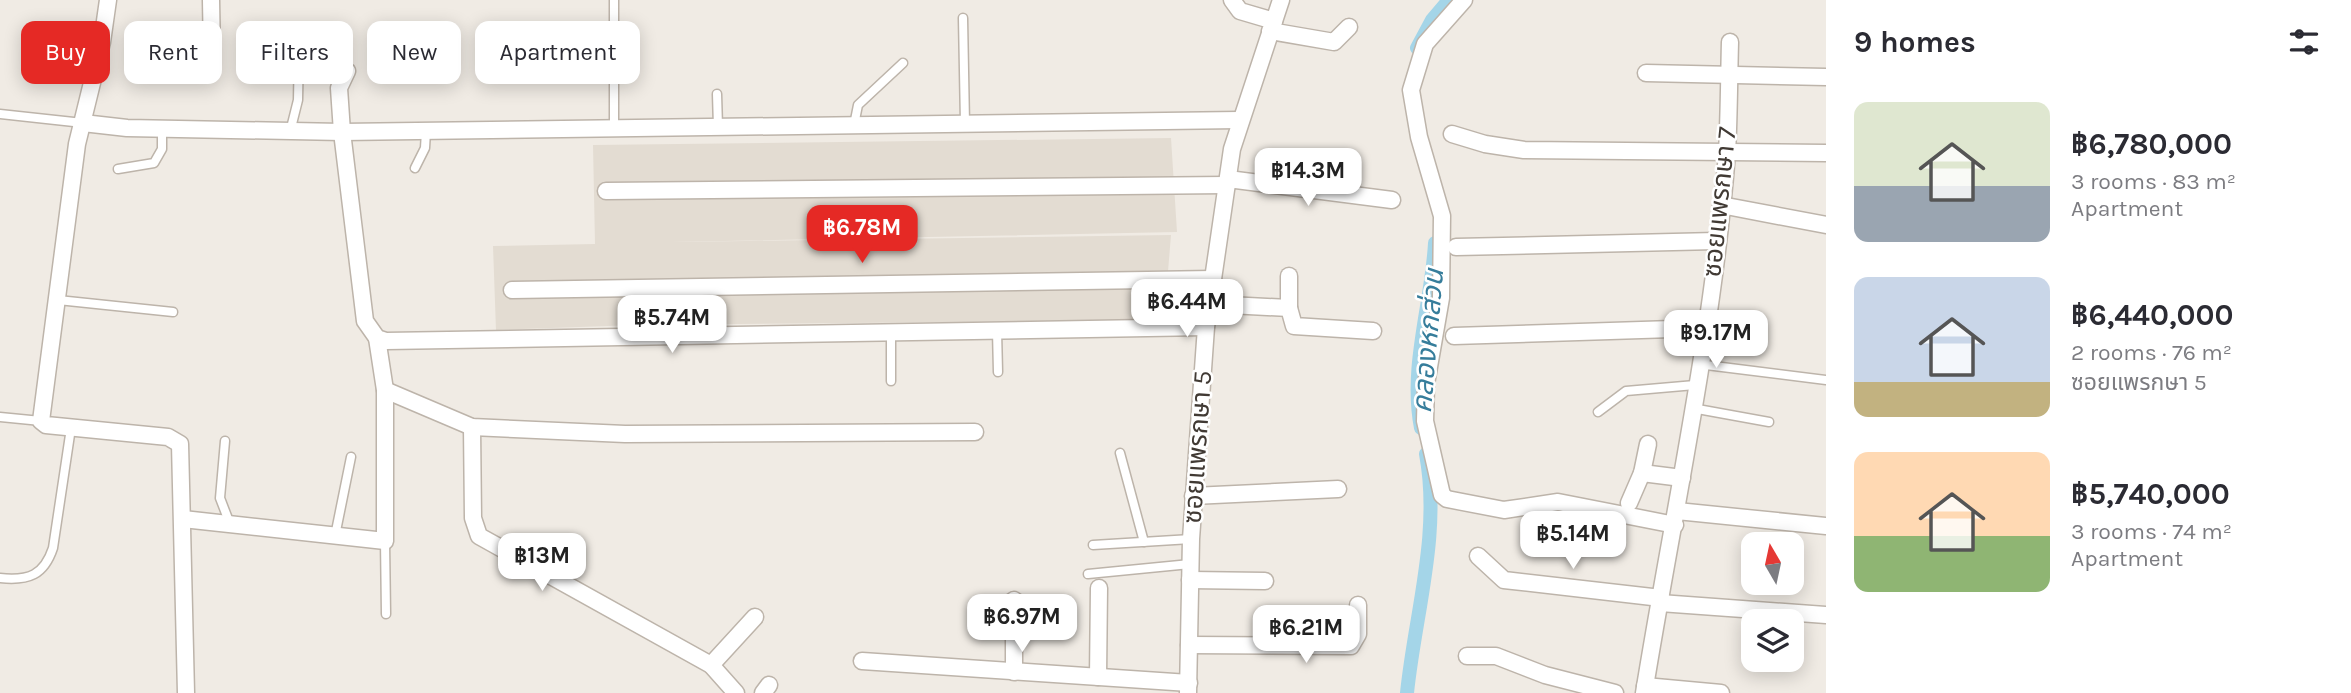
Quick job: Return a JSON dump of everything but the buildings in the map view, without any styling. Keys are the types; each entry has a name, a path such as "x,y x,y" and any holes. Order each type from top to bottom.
{"street":[{"path":"108,0 102,42 77,144 41,421 46,425 177,440 182,449 186,693"},
{"path":"211,0 211,21"},
{"path":"1232,0 1240,11 1272,26 1334,42 1349,27"},
{"name":"ซอยแพรกษา 5","path":"1189,688 1193,496 1206,327 1239,120 1281,0"},
{"path":"1464,0 1425,44 1411,90 1419,137 1441,216 1441,298 1426,384 1425,421 1442,495 1447,499 1498,510 1558,502 1676,518 1826,526"},
{"name":"ซอยแพรกษา 7","path":"1645,690 1676,518 1721,205 1727,151 1730,41"},
{"path":"1646,74 1826,77"},
{"path":"183,519 385,541 385,390 377,338 365,321 342,132 341,84"},
{"path":"83,123 162,129 342,132 1239,120"},
{"path":"1452,135 1524,150 1826,153"},
{"path":"606,191 1227,182 1392,200"},
{"path":"1721,205 1826,225"},
{"path":"1456,247 1716,241"},
{"path":"1289,276 1289,308 1294,326 1373,331"},
{"path":"512,290 1213,279"},
{"path":"1210,304 1289,308"},
{"path":"377,338 396,342 1206,327"},
{"path":"1454,336 1704,328"},
{"path":"385,390 472,427 625,434 975,432"},
{"path":"472,427 473,518 479,536 714,661 736,693"},
{"path":"1629,503 1642,473 1647,444"},
{"path":"1642,473 1682,478"},
{"path":"1193,496 1338,489"},
{"path":"1478,556 1504,580 1661,601 1826,615"},
{"path":"1190,572 1265,581"},
{"path":"1098,677 1099,588"},
{"path":"1014,600 1014,671"},
{"path":"1189,645 1351,646 1358,634 1358,605"},
{"path":"714,661 755,617"},
{"path":"1467,656 1496,656 1545,675 1615,693"},
{"path":"862,661 1098,677 1189,688"},
{"path":"1645,690 1721,693"}],"lane":[{"path":"614,0 614,128"},
{"path":"963,18 965,124"},
{"path":"854,125 858,105 903,63"},
{"path":"290,132 298,100 298,84"},
{"path":"717,94 718,127"},
{"path":"0,114 83,123"},
{"path":"118,169 154,163 162,149 162,129"},
{"path":"415,168 425,148 426,131"},
{"path":"58,300 173,312"},
{"path":"997,331 998,372"},
{"path":"891,333 891,381"},
{"path":"1698,364 1826,380"},
{"path":"1598,412 1626,391 1695,385"},
{"path":"1692,408 1769,422"},
{"path":"0,417 41,421"},
{"path":"0,578 25,578 47,565 53,548 71,428"},
{"path":"225,441 220,498 230,524"},
{"path":"1120,453 1144,542"},
{"path":"335,536 351,457"},
{"path":"1093,545 1191,539"},
{"path":"385,541 386,614"},
{"path":"1088,574 1190,572"}],"shaded area":[{"path":"1171,138 1177,232 672,242 1171,235 1164,320 636,325 496,330 493,246 595,244 593,145"}],"waterway":[{"name":"คลองหกส่วน","path":"1417,48 1432,20 1449,0"},
{"name":"คลองหกส่วน","path":"1421,428 1418,405 1419,358 1435,243"},
{"name":"คลองหกส่วน","path":"1407,693 1429,544 1430,484 1426,454"}]}
